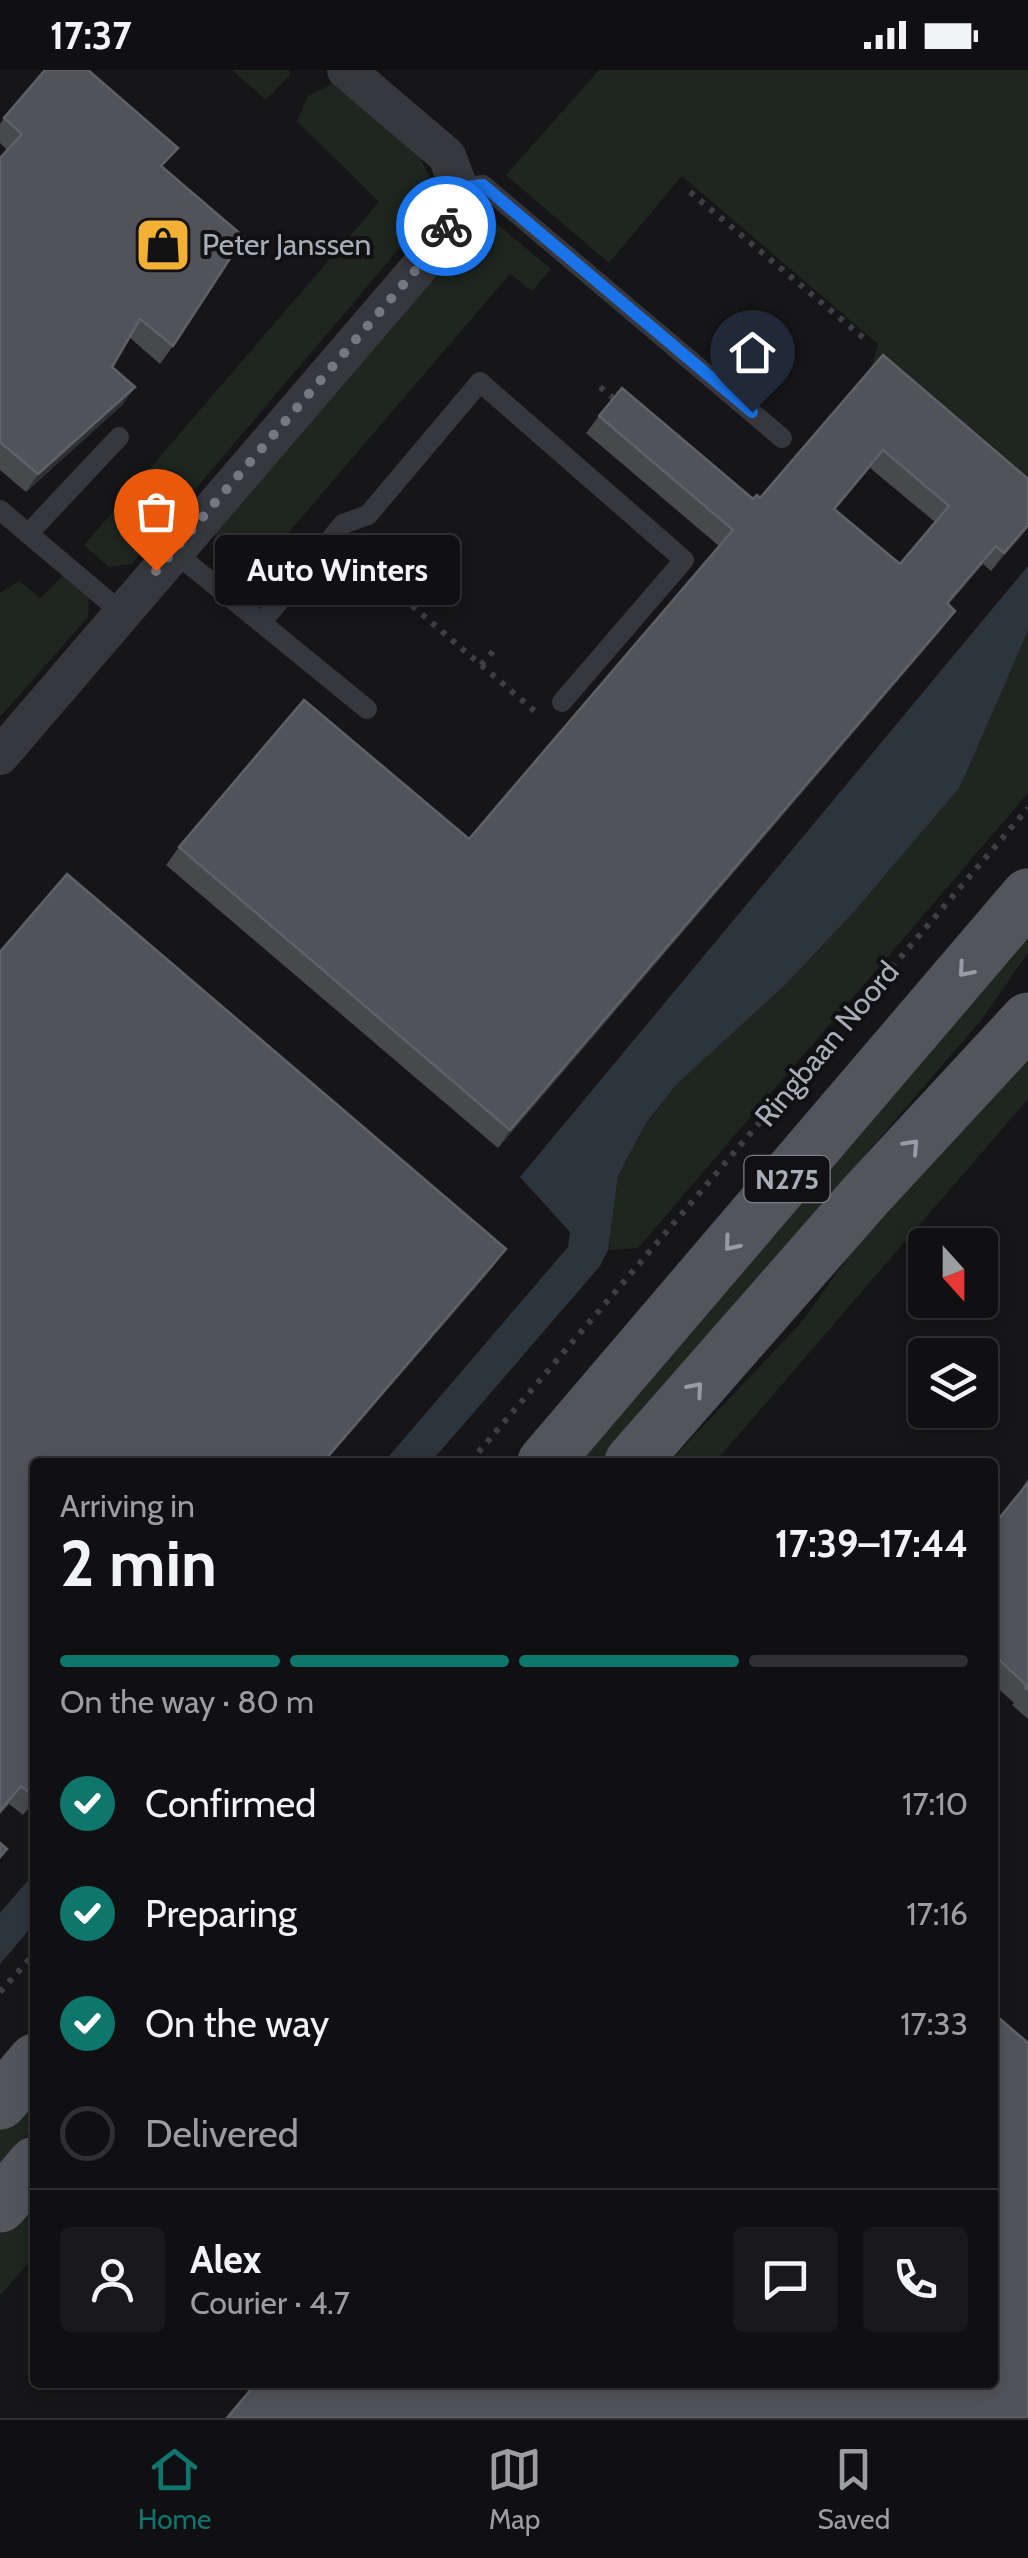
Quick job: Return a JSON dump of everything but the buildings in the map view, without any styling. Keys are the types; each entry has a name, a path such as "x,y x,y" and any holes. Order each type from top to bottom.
{"main road":[{"name":"Ringbaan Noord","path":"549,1458 1028,896"},
{"name":"N275","path":"635,1458 866,1194 1028,1020"},
{"path":"0,2102 30,2066"},
{"path":"0,2205 30,2170"}],"street":[{"path":"0,756 440,242 459,188 447,156 346,70"}],"lane":[{"path":"459,188 483,185 782,438"},
{"path":"262,622 343,524 368,515 480,382 684,560 562,702"},
{"path":"28,534 119,438"},
{"path":"0,510 120,612"},
{"path":"173,551 367,709"}],"path":[{"path":"690,192 866,340"},
{"path":"600,387 628,412"},
{"path":"332,537 546,720 562,702"},
{"path":"482,665 497,646"},
{"name":"Ringbaan Noord","path":"473,1458 1028,808"},
{"path":"0,1992 30,1959"}],"shaded area":[{"path":"232,70 289,70 290,75 266,100"},
{"path":"599,70 1028,70 1028,499 872,365 878,344 682,176 609,263 506,175"},
{"path":"334,83 418,154 429,176 415,230 132,564 109,567 84,545 379,202 297,121 308,96"},
{"path":"485,214 551,269 532,291 510,274 284,538 308,559 278,577 250,578 222,558 215,533"},
{"path":"1028,566 1028,631 960,787 853,913 785,985 677,1084 646,1123 618,1176 608,1250 600,1266 434,1458 387,1458 568,1247 570,1232 520,1177"},
{"path":"64,575 89,591 88,617 0,717 0,593 19,581 40,598"},
{"path":"1028,631 1028,793 638,1248 608,1250 618,1176 646,1124 677,1084 785,985 853,913 960,787"},
{"path":"1028,924 1028,953 982,1019 604,1458 571,1458"},
{"path":"1028,1047 1028,1099 917,1228 908,1228 908,1238 718,1458 673,1458 800,1324 884,1207"},
{"path":"30,1878 30,1929 0,1964 0,1913"},
{"path":"30,2092 30,2131 0,2166 0,2127"},
{"path":"30,2197 30,2261 0,2296 0,2233"}],"way so far":[{"path":"156,571 440,242 446,226"}],"place":[{"name":"Peter Janssen","path":"163,245"},
{"name":"Auto Winters","path":"156,571"}],"route":[{"path":"446,226 459,188 483,185 752,412"}]}
